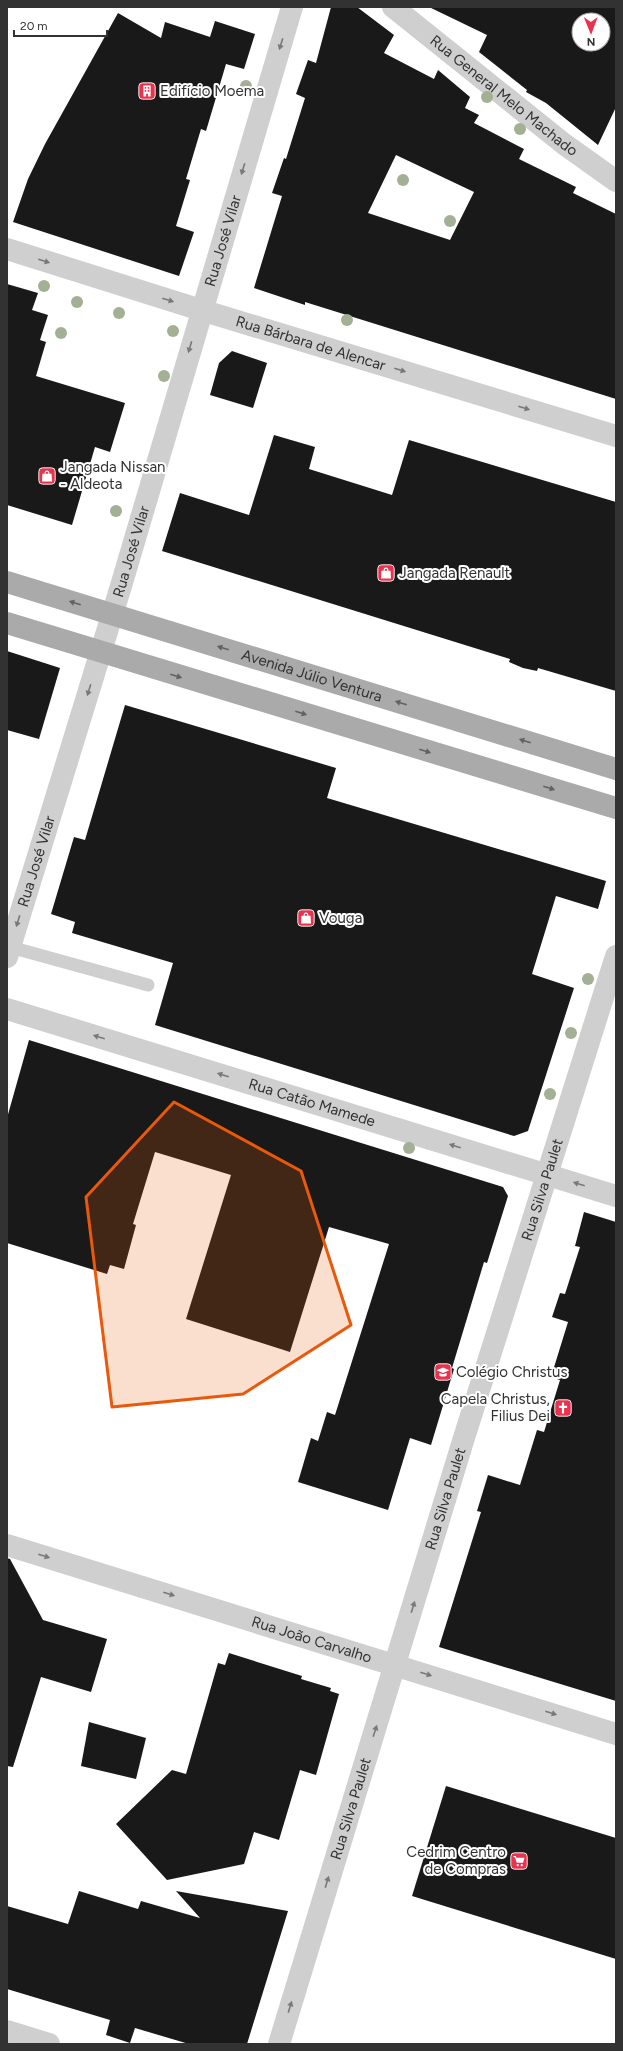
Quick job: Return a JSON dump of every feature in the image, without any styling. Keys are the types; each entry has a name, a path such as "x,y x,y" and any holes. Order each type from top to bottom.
{"main road":[{"name":"Avenida Júlio Ventura","path":"7,582 616,769"},
{"path":"7,623 100,653 616,808"}],"street":[{"name":"Rua José Vilar","path":"9,952 112,615 201,310 292,7"},
{"name":"Rua General Melo Machado","path":"393,7 564,144 616,181"},
{"name":"Rua Bárbara de Alencar","path":"7,249 201,310 616,436"},
{"name":"Rua Silva Paulet","path":"279,2044 616,956"},
{"name":"Rua Catão Mamede","path":"7,1009 616,1196"},
{"name":"Rua João Carvalho","path":"7,1545 396,1664 616,1734"},
{"path":"7,2031 49,2044"}],"lane":[{"path":"9,952 148,985"}],"highlighted area":[{"path":"174,1102 301,1171 351,1325 243,1394 112,1407 86,1197"}],"building":[{"path":"331,7 357,7 394,35 384,53 434,79 438,70 470,97 465,108 479,115 474,123 524,149 519,159 576,187 573,193 616,214 616,399 305,302 305,305 254,288 282,196 272,193 284,158 286,159 305,98 296,94 308,60 316,63","holes":["396,155 474,192 450,240 368,213"]},
{"path":"429,7 616,7 616,107 598,145 546,103 526,92 527,90 479,52 487,35"},
{"path":"118,13 161,38 165,22 210,37 215,21 255,34 244,69 226,64 206,131 201,129 186,179 190,180 176,226 194,232 179,276 13,222 28,179 45,144"},
{"path":"7,284 38,293 32,310 48,315 40,340 46,342 36,376 125,403 110,452 95,447 72,525 7,505"},
{"path":"232,351 267,363 253,408 210,395 219,363"},
{"path":"274,435 315,447 309,469 392,495 409,440 616,502 616,691 538,668 537,671 523,668 509,662 510,659 162,551 180,493 249,515"},
{"path":"7,651 60,668 39,739 7,730"},
{"name":"Vouga","path":"125,705 336,768 327,798 606,881 598,909 556,896 532,974 574,988 528,1131 514,1136 155,1025 173,963 72,933 75,922 51,914 74,837 85,840"},
{"path":"29,1040 503,1187 508,1196 487,1263 484,1262 452,1368 454,1369 431,1445 410,1438 388,1510 298,1482 311,1438 318,1441 327,1412 335,1415 389,1244 329,1227 290,1352 186,1319 231,1175 155,1152 133,1224 136,1225 124,1269 110,1265 107,1274 7,1243 7,1118"},
{"path":"584,1212 616,1222 616,1701 439,1647 481,1512 477,1511 488,1475 520,1485 537,1430 544,1432 560,1380 551,1377 568,1322 552,1317 560,1293 565,1294 580,1247 575,1246"},
{"path":"7,1558 10,1559 43,1620 107,1639 91,1692 41,1677 13,1767 7,1766"},
{"path":"229,1653 302,1676 301,1679 331,1688 330,1691 339,1694 316,1775 300,1770 279,1840 254,1832 244,1864 167,1880 116,1824 172,1770 186,1774 218,1663 225,1665"},
{"path":"89,1722 146,1738 136,1779 81,1766"},
{"name":"Cedrim Centro de Compras","path":"446,1786 616,1838 616,1959 412,1896"},
{"path":"79,1891 138,1909 141,1901 200,1918 176,1891 288,1911 247,2044 189,2044 135,2028 130,2043 106,2035 110,2020 7,1989 7,1906 68,1924"}],"place":[{"name":"Edifício Moema","path":"147,91"},
{"name":"Jangada Nissan - Aldeota","path":"47,476"},
{"name":"Jangada Renault","path":"386,573"},
{"name":"Vouga","path":"306,918"},
{"name":"Colégio Christus","path":"443,1372"},
{"name":"Capela Christus, Filius Dei","path":"563,1408"},
{"name":"Cedrim Centro de Compras","path":"519,1861"}]}
